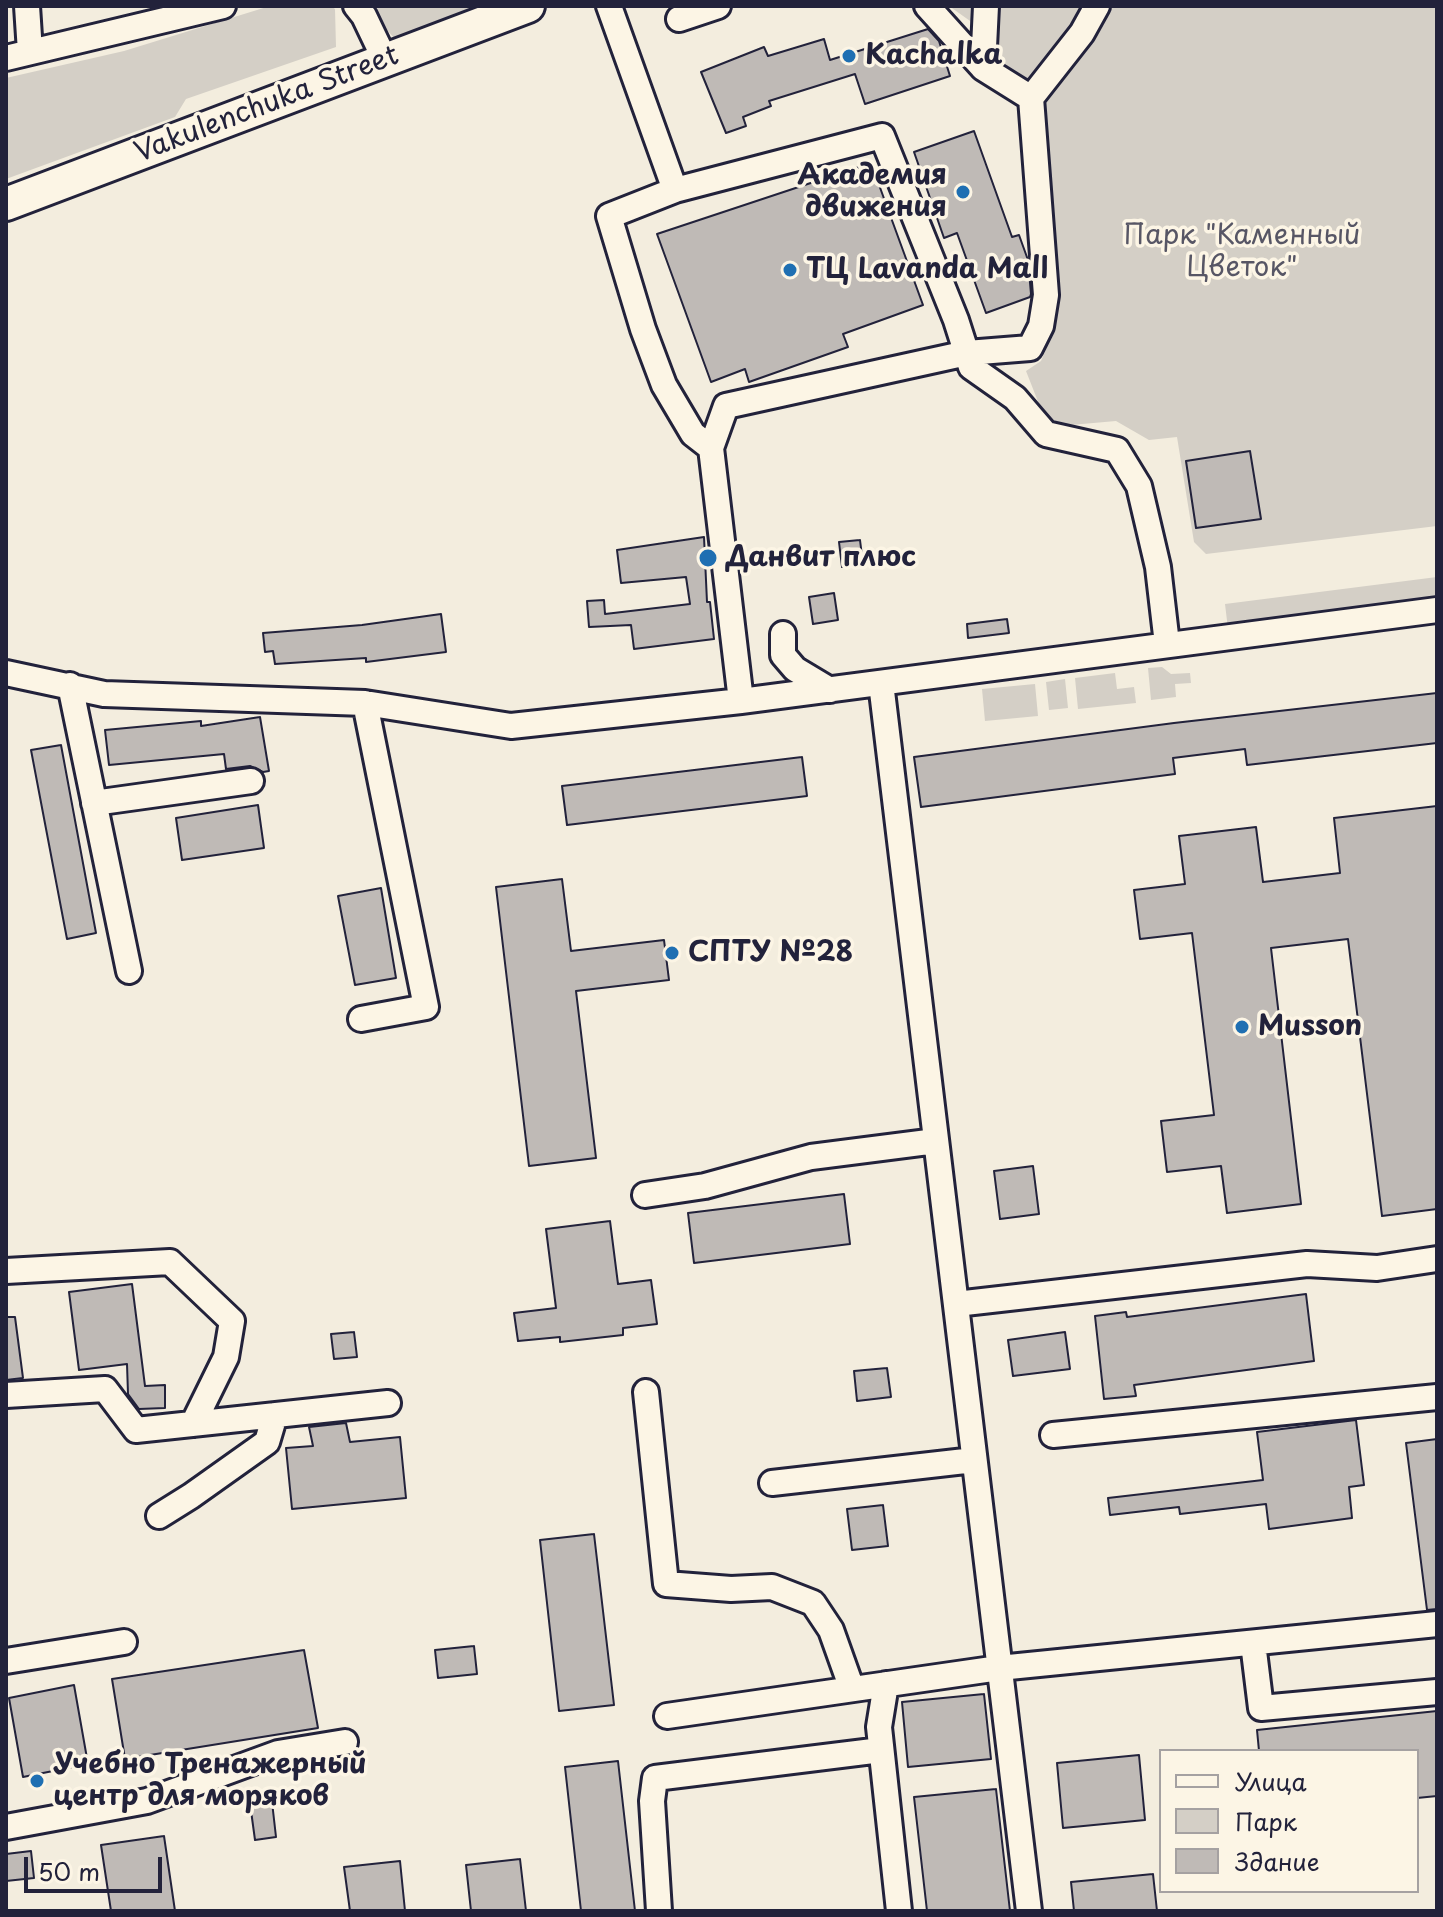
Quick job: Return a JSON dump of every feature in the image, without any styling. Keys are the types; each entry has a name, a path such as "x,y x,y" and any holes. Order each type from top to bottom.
{"main road":[{"name":"Vakulenchuka Street","path":"6,204 528,6"}],"street":[{"path":"27,6 18,55 223,6"},
{"path":"356,6 385,60"},
{"path":"609,6 675,190"},
{"path":"679,19 718,6"},
{"path":"927,6 983,68 1031,98"},
{"path":"983,68 986,6"},
{"path":"741,701 711,448 726,406 967,353 1030,348 1041,326 1046,295 1031,98 1082,33 1097,6"},
{"path":"711,448 693,434 664,385 643,329 609,216 675,190 882,136 956,320 971,367 1015,398 1046,434 1117,450 1139,486 1158,567 1167,644"},
{"path":"6,673 104,694 365,703 511,726 830,690 1437,610"},
{"path":"783,634 783,655 795,669 830,690"},
{"path":"881,683 1029,1911"},
{"path":"70,685 129,971"},
{"path":"361,1019 426,1007 365,703"},
{"path":"94,803 251,781"},
{"path":"645,1195 705,1186 811,1157 936,1141"},
{"path":"956,1304 1307,1264 1377,1268 1437,1259"},
{"path":"6,1271 170,1262 232,1321 226,1357 193,1424"},
{"path":"6,1395 105,1389 136,1430 388,1403"},
{"path":"646,1392 666,1584 731,1589 772,1587 813,1603 831,1630 852,1689"},
{"path":"1053,1435 1437,1397"},
{"path":"159,1516 267,1442 275,1415"},
{"path":"772,1483 974,1460"},
{"path":"667,1716 999,1668 1437,1624"},
{"path":"6,1661 124,1642"},
{"path":"1253,1643 1261,1708 1437,1692"},
{"path":"886,1684 879,1727 899,1911"},
{"path":"6,1827 147,1801 278,1753 345,1742"},
{"path":"659,1911 652,1801 655,1778 881,1750"}],"green space":[{"path":"270,6 331,6 335,9 336,47 186,99 175,117 6,179 6,78 124,51"},
{"path":"373,6 494,6 398,42 385,28"},
{"name":"Парк \"Каменный Цветок\"","path":"949,6 1437,6 1437,526 1206,554 1194,542 1177,437 1149,440 1116,421 1048,427 1026,371 1041,361 1047,347 1047,158 1037,100 1002,73 997,52 980,28"},
{"path":"1437,577 1437,602 1228,629 1225,604"},
{"path":"1162,667 1171,674 1190,673 1191,683 1175,684 1176,697 1151,700 1148,668"},
{"path":"1115,673 1117,689 1134,687 1136,703 1078,709 1075,678"},
{"path":"1065,679 1068,708 1049,710 1046,682"},
{"path":"1035,684 1038,716 985,721 982,689"}],"building":[{"path":"928,29 939,41 950,76 865,104 855,74 769,101 771,106 743,117 746,126 726,133 701,72 764,47 768,56 824,39 830,60"},
{"path":"974,131 1012,237 1019,235 1028,260 1031,294 986,313 957,233 944,238 914,152"},
{"name":"ТЦ Lavanda Mall","path":"871,163 923,305 843,334 848,347 749,382 745,369 711,382 657,234"},
{"path":"1250,451 1261,519 1196,528 1186,461"},
{"path":"704,537 707,602 710,602 714,639 634,649 631,625 589,627 587,601 604,600 605,614 690,604 686,577 621,583 617,550"},
{"path":"860,540 863,564 842,567 839,542"},
{"path":"834,593 838,620 813,624 809,597"},
{"path":"441,614 446,652 366,662 366,658 275,664 273,651 265,652 263,633 362,625"},
{"path":"1007,619 1009,633 968,638 967,624"},
{"path":"1437,693 1437,743 1247,765 1245,749 1173,758 1175,774 921,807 914,757"},
{"path":"260,717 269,771 263,772 250,766 226,769 224,754 109,765 105,730 201,721 201,726"},
{"path":"61,745 96,933 67,939 31,750"},
{"path":"802,757 807,796 567,825 562,786"},
{"path":"258,805 264,848 182,860 176,818"},
{"path":"1437,806 1437,1209 1382,1216 1348,939 1271,948 1301,1204 1227,1213 1221,1166 1167,1172 1161,1121 1214,1115 1192,933 1140,939 1134,890 1185,884 1179,836 1256,827 1263,882 1340,873 1334,818"},
{"path":"562,879 571,951 664,940 669,980 576,991 596,1158 529,1166 496,887"},
{"path":"381,888 396,978 355,985 338,896"},
{"path":"1033,1166 1039,1214 1000,1219 994,1171"},
{"path":"844,1194 850,1244 694,1263 688,1213"},
{"path":"610,1221 618,1284 651,1280 657,1324 623,1328 623,1335 560,1342 560,1337 518,1341 514,1313 556,1308 546,1229"},
{"path":"132,1284 145,1386 165,1385 165,1408 139,1409 128,1394 127,1364 79,1370 69,1292"},
{"path":"1306,1294 1314,1361 1134,1385 1136,1396 1104,1399 1095,1316 1126,1312 1127,1317"},
{"path":"6,1317 15,1317 23,1378 6,1380"},
{"path":"354,1332 357,1357 334,1359 331,1334"},
{"path":"1065,1332 1070,1369 1013,1376 1008,1340"},
{"path":"887,1368 891,1397 857,1401 854,1371"},
{"path":"1356,1420 1364,1485 1349,1487 1352,1518 1269,1529 1266,1504 1180,1514 1179,1507 1110,1515 1108,1498 1263,1480 1257,1432"},
{"path":"346,1423 350,1442 400,1437 406,1498 292,1509 286,1448 313,1446 309,1427"},
{"path":"1437,1439 1437,1609 1427,1610 1406,1443"},
{"path":"883,1505 888,1546 852,1550 847,1509"},
{"path":"594,1534 614,1705 559,1711 540,1540"},
{"path":"474,1646 477,1674 438,1678 435,1650"},
{"path":"304,1650 318,1728 125,1759 112,1679"},
{"path":"74,1685 88,1764 23,1777 9,1698"},
{"path":"984,1694 991,1759 908,1767 902,1702"},
{"path":"1437,1711 1437,1796 1419,1798 1419,1749 1259,1749 1257,1730"},
{"path":"1139,1755 1145,1820 1063,1828 1057,1763"},
{"path":"618,1761 635,1911 581,1911 565,1767"},
{"path":"996,1789 1010,1911 927,1911 914,1797"},
{"path":"271,1793 276,1837 255,1840 249,1796"},
{"path":"164,1836 175,1911 111,1911 101,1845"},
{"path":"31,1851 34,1878 6,1881 6,1854"},
{"path":"520,1859 526,1911 471,1911 466,1865"},
{"path":"400,1861 405,1911 350,1911 344,1867"},
{"path":"1153,1874 1157,1911 1074,1911 1071,1882"}],"place":[{"name":"Kachalka","path":"849,56"},
{"name":"Академия движения","path":"963,192"},
{"name":"ТЦ Lavanda Mall","path":"790,270"},
{"name":"Данвит плюс","path":"708,558"},
{"name":"СПТУ №28","path":"672,953"},
{"name":"Musson","path":"1242,1027"},
{"name":"Учебно Тренажерный центр для моряков","path":"37,1781"}]}
